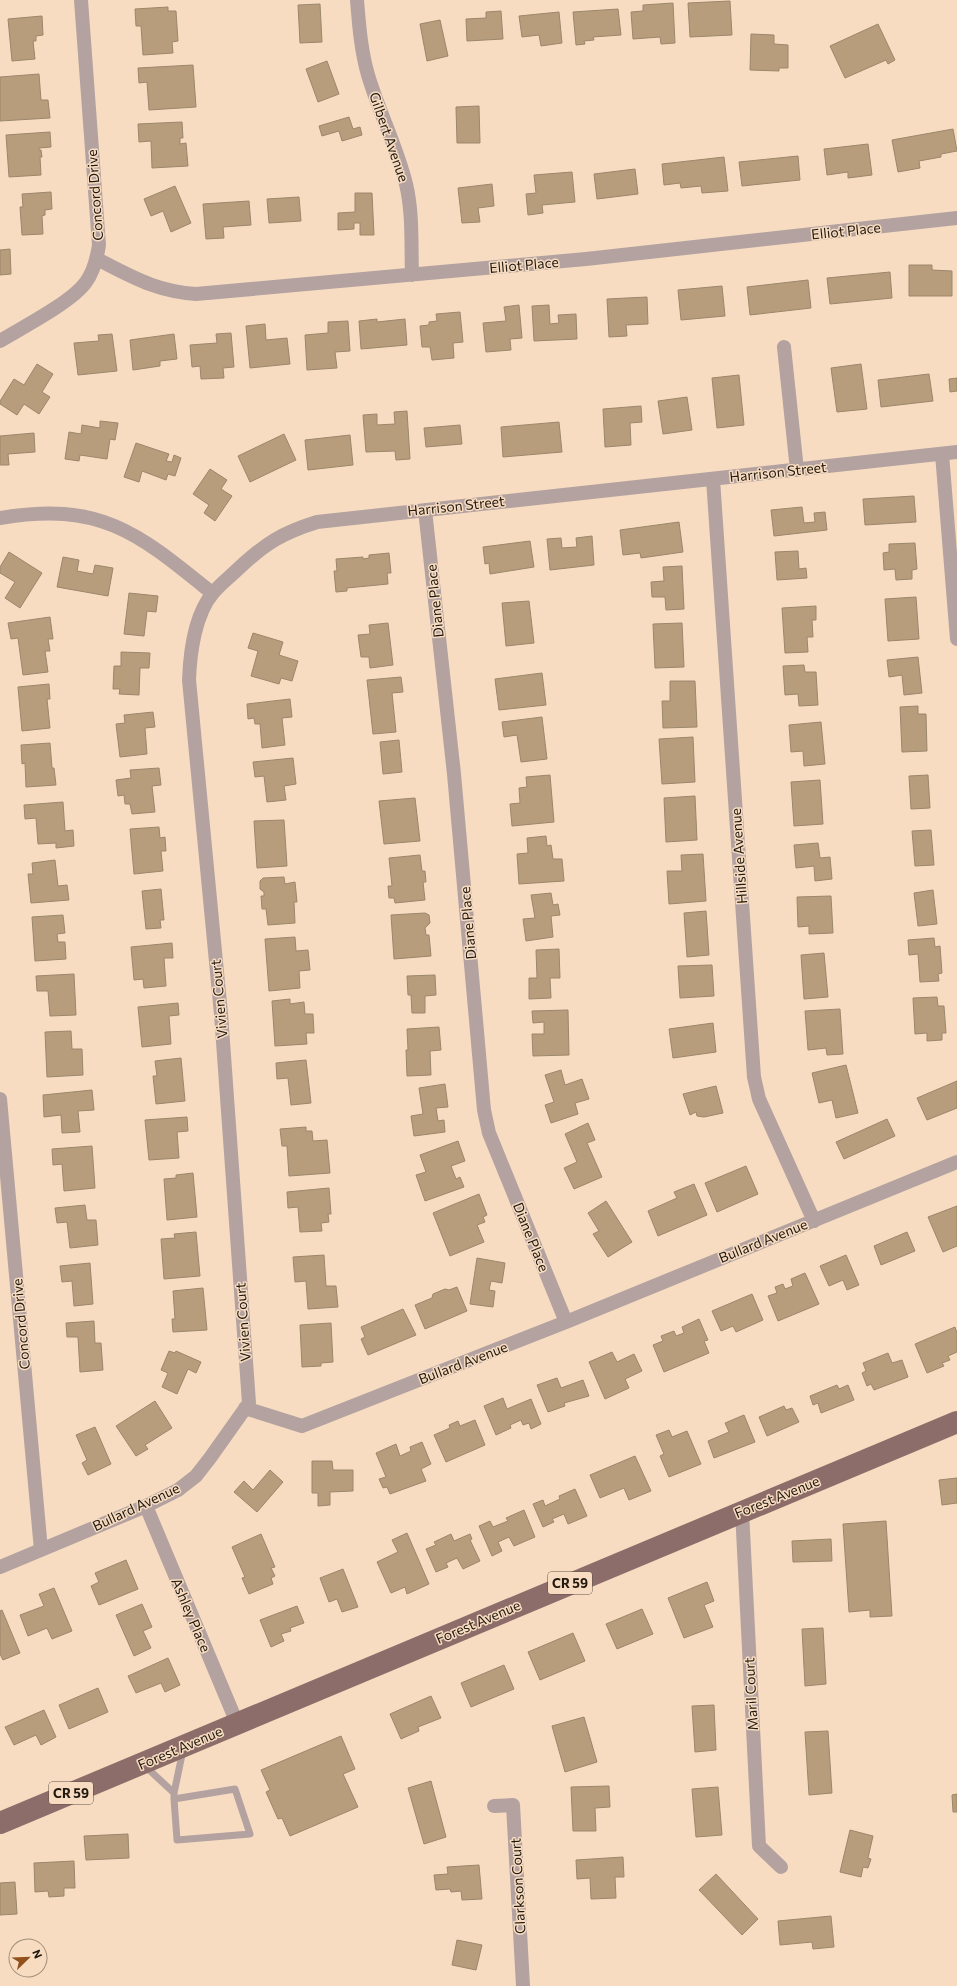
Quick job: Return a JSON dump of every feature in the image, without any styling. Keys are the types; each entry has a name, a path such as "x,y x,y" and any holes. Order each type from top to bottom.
{"main road":[{"name":"Forest Avenue","path":"0,1823 957,1422"}],"street":[{"name":"Concord Drive","path":"0,341 74,295 86,282 97,259 99,245 81,0"},
{"name":"Gilbert Avenue","path":"357,0 361,46 368,74 398,156 406,186 410,212 412,275"},
{"name":"Elliot Place","path":"97,259 153,287 174,293 196,294 594,258 957,218"},
{"path":"784,347 797,470"},
{"name":"Harrison Street","path":"212,593 261,548 294,530 317,522 957,452"},
{"path":"942,454 957,640"},
{"name":"Hillside Avenue","path":"713,479 754,1078 759,1099 814,1221"},
{"name":"Diane Place","path":"425,510 454,782 484,1110 489,1133 566,1322"},
{"path":"0,518 28,513 54,512 83,516 111,524 135,534 159,550 212,593"},
{"name":"Vivien Court","path":"212,593 196,629 190,653 189,680 221,1014 249,1402 245,1408"},
{"name":"Concord Drive","path":"0,1099 41,1550"},
{"name":"Bullard Avenue","path":"0,1567 146,1506 178,1490 196,1476 245,1408 302,1426 566,1322 957,1162"},
{"name":"Ashley Place","path":"146,1506 237,1724"},
{"name":"Maril Court","path":"742,1511 759,1846 781,1867"},
{"name":"Clarkson Court","path":"494,1806 513,1805 524,1986"}],"lane":[{"path":"174,1796 235,1789 250,1834 177,1840 174,1796 184,1746"},
{"path":"142,1764 174,1796"}],"building":[{"path":"730,1 732,35 690,37 688,3"},
{"path":"673,3 675,43 661,44 660,37 633,39 631,12 643,11 643,5"},
{"path":"320,4 322,42 300,43 298,5"},
{"path":"168,7 168,11 176,11 178,41 172,42 173,53 143,55 141,26 136,26 135,9"},
{"path":"618,9 621,35 593,37 594,40 584,41 585,44 576,45 573,12"},
{"path":"501,11 503,39 467,41 466,19 486,18 486,12"},
{"path":"559,12 562,43 541,46 539,35 522,37 519,16"},
{"path":"42,16 43,35 36,36 36,41 33,41 35,59 12,61 8,19"},
{"path":"440,20 448,56 427,61 420,24"},
{"path":"878,24 895,60 888,64 886,60 845,78 830,46"},
{"path":"751,34 774,35 774,44 788,45 788,68 779,68 779,71 750,70"},
{"path":"327,61 339,94 318,102 306,69"},
{"path":"193,65 196,107 149,110 147,82 139,83 138,68"},
{"path":"39,74 41,100 48,100 50,118 0,121 0,77"},
{"path":"479,106 480,143 457,143 456,107"},
{"path":"349,117 353,129 360,127 362,135 342,141 339,131 322,136 319,126"},
{"path":"182,122 183,138 180,138 180,144 186,143 188,166 152,168 151,141 139,142 138,124"},
{"path":"953,129 957,151 941,154 941,157 919,161 920,168 898,172 892,140"},
{"path":"50,132 51,147 39,148 39,150 41,150 42,157 40,157 41,175 9,177 6,135"},
{"path":"868,144 872,175 848,178 848,172 827,175 824,149"},
{"path":"798,156 800,180 742,186 739,162"},
{"path":"724,157 728,191 702,193 701,186 681,188 680,183 664,185 662,164"},
{"path":"635,169 638,194 597,199 594,174"},
{"path":"572,172 575,202 542,205 543,213 528,215 526,194 536,193 534,175"},
{"path":"492,184 494,206 478,208 480,222 462,223 458,188"},
{"path":"175,186 191,223 171,232 163,211 151,216 144,199"},
{"path":"51,192 52,209 45,210 45,215 42,216 43,234 22,235 20,207 23,207 22,194"},
{"path":"355,193 372,193 374,235 360,235 360,223 354,223 354,229 338,230 338,213 355,212"},
{"path":"299,197 301,221 269,223 267,199"},
{"path":"249,201 251,225 223,227 224,238 206,239 203,204"},
{"path":"10,249 11,274 0,275 0,250"},
{"path":"909,265 932,265 932,270 952,271 952,296 909,296"},
{"path":"890,272 892,298 830,304 827,278"},
{"path":"808,280 811,308 750,315 747,287"},
{"path":"722,286 725,316 681,320 678,290"},
{"path":"647,297 648,324 626,325 627,336 609,337 607,299"},
{"path":"519,305 522,338 510,339 511,350 486,352 483,323 506,321 504,307"},
{"path":"549,305 550,324 559,323 558,315 576,314 577,339 534,341 532,306"},
{"path":"460,312 463,342 453,343 454,358 432,360 430,347 422,347 420,326 429,325 429,322 437,321 436,314"},
{"path":"377,319 377,322 405,319 407,345 361,349 359,321"},
{"path":"348,321 350,351 335,352 337,368 307,370 305,335 328,333 328,322"},
{"path":"265,324 266,340 287,338 290,364 250,368 246,326"},
{"path":"231,333 234,367 223,368 224,378 201,379 200,366 192,367 190,345 217,343 216,334"},
{"path":"112,334 117,371 78,375 74,343 99,341 98,335"},
{"path":"174,334 177,359 160,361 160,366 133,370 130,340"},
{"path":"37,364 53,374 42,392 50,397 39,414 24,404 17,415 0,404 0,401 14,379 24,385"},
{"path":"861,364 867,409 837,412 831,368"},
{"path":"929,374 933,401 881,407 878,380"},
{"path":"739,375 744,425 717,428 712,378"},
{"path":"957,378 957,391 950,392 949,379"},
{"path":"687,397 692,430 663,434 658,401"},
{"path":"641,406 642,422 630,423 631,445 605,447 603,409"},
{"path":"407,411 410,459 396,460 395,451 366,452 363,415 377,414 377,425 395,424 394,412"},
{"path":"100,421 118,423 115,440 110,439 107,459 80,455 79,461 65,459 69,432 81,434 82,425 100,428"},
{"path":"559,422 562,452 503,457 501,427"},
{"path":"460,425 462,444 426,447 424,428"},
{"path":"34,433 35,452 8,454 9,465 0,465 0,436"},
{"path":"284,434 296,460 250,482 238,456"},
{"path":"350,435 353,465 308,470 305,440"},
{"path":"136,443 169,454 166,461 172,462 174,455 181,458 175,476 168,474 166,480 142,471 139,482 124,477"},
{"path":"210,469 227,480 221,489 232,496 215,521 204,513 209,505 193,494"},
{"path":"914,496 916,522 865,525 863,499"},
{"path":"802,507 804,523 815,522 814,513 825,512 827,530 774,536 771,510"},
{"path":"679,522 683,552 641,558 640,553 623,555 620,530"},
{"path":"592,536 594,565 550,570 547,539 561,538 562,548 577,547 576,538"},
{"path":"530,541 534,567 490,574 489,563 485,564 483,547"},
{"path":"915,543 917,569 912,570 912,579 896,580 895,569 884,570 883,553 889,552 889,544"},
{"path":"798,551 799,569 806,568 807,578 777,580 775,552"},
{"path":"9,552 42,573 20,608 5,598 15,582 0,573 0,567"},
{"path":"389,553 391,573 387,573 388,584 347,588 347,591 336,592 334,571 337,571 336,559 363,557 363,559 369,558 369,555"},
{"path":"63,557 79,560 77,571 93,574 95,565 113,568 108,596 57,587"},
{"path":"682,566 684,609 666,610 665,597 652,597 651,582 664,581 663,567"},
{"path":"129,593 158,596 156,612 147,611 144,636 124,634"},
{"path":"916,597 919,639 888,641 885,599"},
{"path":"529,601 534,643 506,646 502,603"},
{"path":"816,606 816,620 812,620 813,637 807,637 808,652 785,653 782,608"},
{"path":"50,617 53,639 48,639 50,651 45,651 48,672 23,675 18,638 11,639 8,623"},
{"path":"388,623 393,665 370,668 369,657 361,657 358,635 370,634 369,625"},
{"path":"682,623 684,667 655,668 653,624"},
{"path":"253,633 283,642 279,655 298,661 292,681 281,678 279,684 251,676 258,651 248,648"},
{"path":"121,652 150,653 149,668 140,668 139,695 119,694 120,689 113,689 114,666 121,666"},
{"path":"918,657 922,693 904,695 902,675 889,677 887,660"},
{"path":"804,665 805,672 816,672 818,705 799,706 798,694 785,695 783,666"},
{"path":"542,673 546,705 499,710 495,679"},
{"path":"401,677 403,692 392,693 396,732 373,734 367,680"},
{"path":"670,681 695,681 697,727 663,728 662,701 670,701"},
{"path":"49,684 50,699 47,699 50,728 22,731 18,687"},
{"path":"290,699 292,717 282,718 285,745 262,748 260,724 255,724 254,718 248,719 247,704"},
{"path":"918,706 918,714 926,714 927,751 902,752 900,707"},
{"path":"153,712 155,727 145,728 147,754 120,757 116,724 125,723 124,715"},
{"path":"542,717 547,759 521,762 517,735 504,737 502,722"},
{"path":"821,722 825,764 804,766 803,751 791,752 789,725"},
{"path":"693,737 695,782 662,784 659,739"},
{"path":"399,740 402,772 383,774 380,742"},
{"path":"50,743 52,768 54,768 56,785 26,787 25,763 22,764 21,745"},
{"path":"293,758 296,784 284,786 286,800 267,802 264,776 255,777 253,762"},
{"path":"159,768 161,785 152,786 155,812 132,814 130,804 125,804 124,795 118,796 116,780 131,778 130,770"},
{"path":"550,775 554,822 512,826 510,804 520,803 519,788 527,787 526,777"},
{"path":"928,775 930,808 911,809 909,776"},
{"path":"820,780 823,824 794,826 791,782"},
{"path":"695,796 697,840 666,842 664,798"},
{"path":"415,798 420,841 384,844 379,801"},
{"path":"63,802 65,831 73,830 74,846 56,848 56,843 38,844 36,818 25,819 24,805"},
{"path":"284,820 287,866 257,868 254,821"},
{"path":"159,827 160,838 165,837 166,851 161,851 163,871 134,874 130,829"},
{"path":"931,830 934,865 915,866 912,831"},
{"path":"546,836 547,846 551,845 553,859 562,859 564,881 519,884 517,854 528,853 527,838"},
{"path":"818,843 820,858 830,857 832,879 815,881 814,866 796,868 794,845"},
{"path":"703,854 706,901 669,904 667,871 682,871 681,855"},
{"path":"420,855 422,871 425,871 426,882 423,882 425,900 395,903 394,898 389,898 388,886 392,886 389,858"},
{"path":"55,860 58,886 67,885 69,900 31,903 28,874 33,874 32,863"},
{"path":"284,877 285,884 295,882 297,902 294,902 295,923 268,925 266,909 262,909 261,896 264,896 264,892 260,889 260,881 263,878"},
{"path":"161,889 164,920 160,920 161,928 146,929 142,891"},
{"path":"933,890 937,924 918,926 914,893"},
{"path":"551,893 553,905 558,904 560,915 551,916 553,937 526,941 523,919 535,918 531,895"},
{"path":"831,896 833,933 809,934 809,926 798,927 797,897"},
{"path":"706,911 709,955 687,957 684,913"},
{"path":"425,913 429,915 430,923 425,928 426,935 429,935 431,956 394,959 391,915"},
{"path":"63,915 65,933 57,934 58,942 65,942 66,959 35,961 32,917"},
{"path":"295,937 296,951 308,950 310,970 299,971 300,988 269,991 265,939"},
{"path":"934,938 935,947 940,946 942,973 938,974 939,981 920,982 918,954 909,955 908,940"},
{"path":"172,943 173,958 164,958 166,986 144,988 143,979 134,980 131,947"},
{"path":"559,949 560,978 550,978 551,998 529,999 529,978 537,978 536,950"},
{"path":"824,953 828,997 804,999 801,955"},
{"path":"712,965 714,996 680,998 678,966"},
{"path":"74,974 76,1015 50,1016 48,991 37,991 36,976"},
{"path":"435,975 436,995 425,996 425,1013 412,1013 411,995 408,995 407,976"},
{"path":"937,997 938,1006 944,1006 946,1033 942,1033 942,1040 927,1041 927,1033 915,1034 913,998"},
{"path":"290,999 290,1004 304,1002 305,1014 313,1014 314,1033 306,1033 307,1044 275,1046 272,1001"},
{"path":"178,1003 179,1015 169,1016 171,1044 142,1047 138,1007"},
{"path":"840,1009 843,1054 827,1055 826,1048 808,1050 805,1011"},
{"path":"568,1010 569,1055 533,1056 532,1034 544,1034 544,1022 533,1023 532,1011"},
{"path":"713,1023 716,1052 673,1058 669,1029"},
{"path":"439,1027 441,1050 430,1051 431,1075 407,1076 407,1029"},
{"path":"71,1031 72,1049 82,1049 83,1075 47,1077 45,1032"},
{"path":"181,1058 185,1101 156,1104 153,1076 157,1076 155,1061"},
{"path":"306,1060 311,1103 291,1105 288,1078 277,1079 276,1063"},
{"path":"846,1065 858,1113 836,1118 832,1100 819,1103 812,1073"},
{"path":"561,1070 565,1085 582,1079 589,1099 575,1103 578,1114 551,1123 545,1105 554,1102 545,1075"},
{"path":"957,1081 957,1108 927,1120 917,1098"},
{"path":"445,1084 448,1107 436,1108 438,1121 444,1120 445,1132 414,1136 411,1116 423,1114 419,1088"},
{"path":"716,1086 723,1113 704,1117 697,1116 696,1112 690,1115 683,1094"},
{"path":"92,1090 94,1110 78,1111 80,1132 62,1133 61,1115 44,1117 43,1095"},
{"path":"187,1117 188,1131 177,1132 179,1158 149,1160 145,1120"},
{"path":"887,1119 895,1136 844,1159 836,1142"},
{"path":"588,1123 595,1140 587,1143 602,1177 574,1189 564,1168 577,1162 565,1134"},
{"path":"306,1127 306,1131 312,1131 313,1141 327,1140 330,1173 289,1176 287,1146 282,1146 280,1129"},
{"path":"458,1141 465,1161 451,1166 456,1179 460,1177 464,1187 425,1201 416,1175 426,1172 420,1155"},
{"path":"92,1146 95,1188 64,1191 62,1164 53,1165 52,1149"},
{"path":"746,1166 758,1194 717,1212 705,1183"},
{"path":"193,1173 197,1217 167,1220 164,1179 176,1178 176,1175"},
{"path":"694,1184 707,1215 658,1236 648,1211 677,1198 674,1192"},
{"path":"329,1188 331,1214 328,1214 329,1222 321,1223 322,1231 300,1232 298,1207 288,1208 287,1192"},
{"path":"479,1194 487,1215 483,1217 485,1222 477,1225 484,1242 450,1256 433,1213"},
{"path":"606,1201 632,1242 608,1257 593,1234 599,1231 588,1213"},
{"path":"85,1205 87,1220 96,1220 98,1245 70,1248 67,1222 57,1223 55,1208"},
{"path":"957,1206 957,1246 943,1252 928,1217"},
{"path":"196,1232 200,1276 164,1279 161,1239 175,1238 174,1234"},
{"path":"907,1232 915,1251 881,1265 874,1246"},
{"path":"324,1255 326,1286 336,1286 338,1307 308,1309 306,1281 295,1282 293,1257"},
{"path":"846,1255 859,1285 847,1290 843,1280 829,1286 820,1266"},
{"path":"477,1258 505,1263 502,1283 491,1281 489,1290 495,1291 493,1307 470,1304"},
{"path":"90,1263 93,1304 74,1306 72,1281 62,1282 60,1266"},
{"path":"805,1273 819,1304 778,1321 768,1296 777,1293 775,1287 783,1284 785,1289 793,1286 791,1279"},
{"path":"457,1287 467,1311 425,1329 415,1305 432,1298 433,1294 445,1289 449,1290"},
{"path":"203,1288 207,1330 173,1332 172,1319 175,1319 173,1291"},
{"path":"752,1294 763,1320 736,1332 733,1326 721,1331 712,1311"},
{"path":"403,1309 416,1335 368,1355 361,1339 365,1337 361,1327"},
{"path":"699,1319 708,1340 704,1341 709,1353 664,1372 653,1345 663,1341 661,1336 674,1331 676,1336 684,1333 682,1327"},
{"path":"94,1321 95,1343 101,1343 103,1370 80,1372 78,1337 67,1337 66,1323"},
{"path":"331,1323 333,1362 321,1363 321,1366 302,1367 300,1325"},
{"path":"955,1327 957,1333 957,1352 948,1356 950,1360 942,1363 944,1366 927,1373 915,1344"},
{"path":"169,1351 175,1353 176,1351 201,1362 196,1373 188,1369 177,1394 162,1387 168,1373 161,1370"},
{"path":"612,1352 617,1362 634,1354 642,1371 625,1379 629,1388 605,1399 589,1362"},
{"path":"888,1353 892,1363 902,1360 908,1377 874,1390 871,1384 867,1386 862,1373 866,1371 863,1363"},
{"path":"557,1378 561,1388 583,1380 589,1396 564,1403 565,1406 548,1412 537,1385"},
{"path":"837,1385 839,1389 848,1385 854,1400 821,1413 818,1403 813,1405 810,1396"},
{"path":"503,1398 507,1409 531,1399 541,1424 531,1429 529,1423 523,1425 521,1420 510,1425 511,1428 496,1435 484,1406"},
{"path":"155,1401 172,1428 145,1445 148,1449 136,1456 116,1426"},
{"path":"784,1406 786,1410 792,1408 799,1422 767,1436 759,1417"},
{"path":"744,1415 755,1442 714,1458 708,1441 729,1432 725,1423"},
{"path":"475,1420 485,1445 446,1462 434,1435 450,1428 449,1425 458,1421 460,1426"},
{"path":"95,1427 111,1464 88,1475 82,1463 87,1460 76,1435"},
{"path":"669,1430 672,1437 687,1431 701,1464 669,1477 660,1456 664,1454 656,1435"},
{"path":"422,1442 431,1464 421,1469 426,1481 390,1494 387,1487 383,1488 379,1479 386,1477 376,1453 396,1444 400,1456 411,1451 410,1447"},
{"path":"635,1456 651,1491 629,1500 624,1488 600,1498 590,1475"},
{"path":"312,1461 332,1461 333,1470 353,1470 353,1491 330,1492 330,1505 318,1506 318,1493 312,1493"},
{"path":"270,1470 283,1482 257,1512 234,1492 244,1481 253,1490"},
{"path":"957,1478 957,1503 942,1505 939,1480"},
{"path":"575,1489 587,1516 568,1524 564,1514 552,1519 554,1522 543,1527 533,1504 543,1500 545,1506 560,1499 559,1496"},
{"path":"524,1510 535,1537 514,1546 509,1537 498,1542 502,1551 492,1556 479,1526 490,1521 493,1527 508,1521 506,1518"},
{"path":"886,1521 892,1616 870,1617 870,1610 849,1612 843,1524"},
{"path":"407,1533 429,1584 407,1594 405,1587 391,1593 377,1562 398,1552 392,1540"},
{"path":"261,1534 275,1567 271,1568 275,1576 271,1578 273,1584 249,1594 242,1578 245,1577 232,1547"},
{"path":"451,1534 454,1541 470,1534 472,1539 470,1540 480,1561 463,1569 457,1558 446,1563 448,1567 436,1572 426,1549 436,1545 434,1542"},
{"path":"831,1539 832,1561 793,1562 792,1541"},
{"path":"126,1560 138,1589 99,1605 91,1586 99,1582 95,1573"},
{"path":"343,1569 358,1607 342,1612 337,1599 329,1602 320,1578"},
{"path":"707,1582 714,1601 704,1605 713,1627 684,1638 668,1598"},
{"path":"54,1588 72,1631 52,1639 47,1628 28,1636 20,1615 44,1606 39,1594"},
{"path":"142,1604 152,1627 143,1631 151,1648 134,1656 116,1615"},
{"path":"297,1606 304,1623 290,1628 291,1631 281,1634 284,1641 271,1647 260,1620"},
{"path":"642,1609 653,1634 617,1649 606,1624"},
{"path":"2,1610 20,1653 3,1660 0,1654 0,1611"},
{"path":"823,1628 826,1684 805,1686 802,1629"},
{"path":"573,1633 585,1661 540,1680 528,1652"},
{"path":"168,1658 180,1685 165,1692 161,1683 136,1693 128,1676"},
{"path":"504,1665 514,1689 471,1707 461,1683"},
{"path":"98,1688 108,1712 69,1729 59,1705"},
{"path":"431,1696 441,1718 418,1727 419,1731 401,1739 390,1714"},
{"path":"714,1705 716,1750 695,1752 692,1706"},
{"path":"44,1710 56,1737 41,1745 36,1735 14,1745 5,1727"},
{"path":"584,1717 597,1762 565,1772 552,1726"},
{"path":"828,1731 832,1793 809,1795 805,1732"},
{"path":"341,1736 355,1769 343,1774 358,1807 290,1836 282,1818 278,1819 266,1792 270,1790 261,1770"},
{"path":"431,1781 446,1837 424,1844 408,1788"},
{"path":"609,1786 610,1807 595,1808 596,1831 573,1831 571,1787"},
{"path":"718,1787 722,1835 696,1837 692,1789"},
{"path":"957,1794 957,1812 953,1812 952,1795"},
{"path":"850,1830 873,1836 868,1858 871,1859 868,1868 863,1867 861,1877 840,1872"},
{"path":"128,1834 129,1858 86,1860 84,1836"},
{"path":"623,1857 624,1877 615,1877 616,1898 591,1899 590,1878 577,1879 576,1860"},
{"path":"74,1861 75,1888 64,1888 64,1896 49,1897 48,1891 35,1892 34,1863"},
{"path":"479,1865 482,1899 462,1900 461,1891 451,1892 450,1889 436,1890 434,1875 448,1874 447,1867"},
{"path":"716,1874 758,1919 742,1935 699,1890"},
{"path":"15,1882 17,1914 0,1915 0,1883"},
{"path":"831,1916 834,1947 813,1949 812,1942 780,1945 778,1921"},
{"path":"457,1940 482,1945 476,1970 452,1965"}]}
